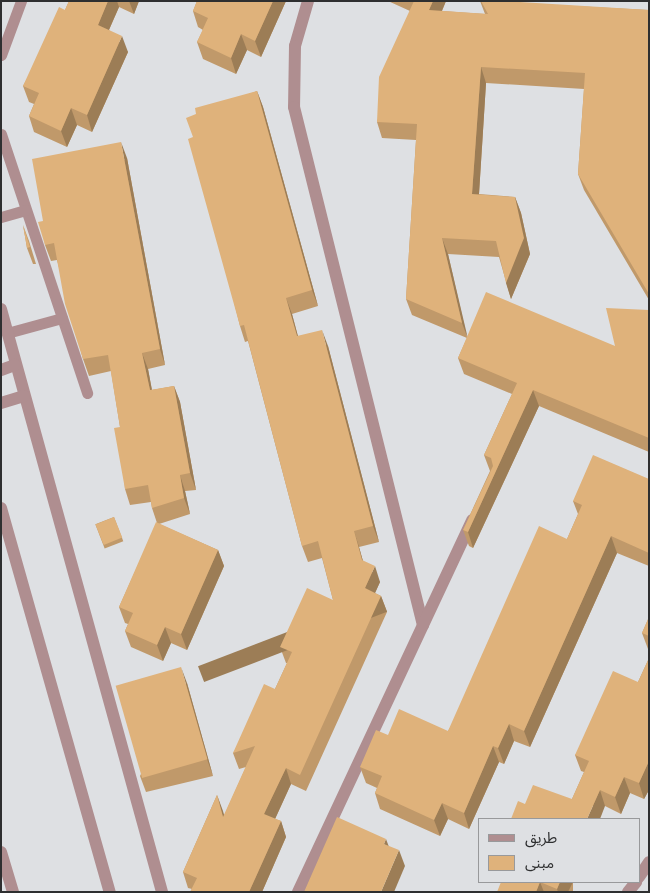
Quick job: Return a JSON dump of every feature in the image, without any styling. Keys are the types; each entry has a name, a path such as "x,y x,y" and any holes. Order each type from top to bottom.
{"street":[{"path":"308,1 295,46 294,107 423,625"},
{"path":"1,309 162,892"},
{"path":"1,370 15,365"},
{"path":"1,403 24,396"},
{"path":"298,892 479,505"},
{"path":"1,508 110,892"},
{"path":"2,859 13,892"},
{"path":"640,876 649,862"}],"lane":[{"path":"1,55 21,1"},
{"path":"1,134 86,393"},
{"path":"1,217 25,210"},
{"path":"7,333 62,318"}],"building":[{"path":"69,1 108,1 98,25 122,36 87,115 71,108 61,131 29,116 39,93 23,86 59,7 65,10"},
{"path":"197,1 273,1 255,41 241,34 231,58 197,42 208,18 193,11"},
{"path":"414,1 433,1 429,10 488,14 481,1 649,10 649,294 578,174 585,73 481,67 472,194 515,197 524,238 506,283 496,241 442,238 462,323 406,299 417,124 377,122 379,77"},
{"path":"257,91 312,290 286,298 297,336 322,330 373,526 354,531 362,560 375,566 365,588 381,596 300,775 286,768 264,814 281,821 249,892 190,892 197,878 183,872 217,795 223,817 255,746 233,753 264,684 275,689 292,652 280,647 307,588 333,600 318,541 302,546 244,325 240,326 188,139 193,137 186,118 196,114 195,108"},
{"path":"121,142 160,349 142,353 150,390 174,386 190,473 180,475 184,498 152,508 148,485 125,489 114,428 120,427 108,355 83,359 65,304 54,243 45,245 38,222 43,221 32,159"},
{"path":"23,225 30,247 27,248"},
{"path":"486,292 615,346 606,308 649,310 649,438 533,390 468,532 463,530 493,466 491,458 484,455 517,383 458,358"},
{"path":"593,455 649,479 649,553 611,536 524,731 509,724 498,748 493,746 464,813 442,803 434,820 375,793 382,776 360,767 376,730 388,735 399,709 448,731 539,526 567,539 582,505 573,501"},
{"path":"114,517 122,537 104,545 95,524"},
{"path":"156,522 218,550 181,634 165,627 157,645 125,631 133,613 119,607"},
{"path":"649,617 649,636 642,633"},
{"path":"649,658 649,761 639,783 624,777 615,797 600,790 587,818 511,818 518,801 525,804 533,785 572,799 589,761 575,755 613,671 638,682"},
{"path":"181,667 207,759 142,778 116,686"},
{"path":"337,817 386,839 384,844 399,850 381,892 304,892"},
{"path":"501,883 540,883 536,892 497,892"},
{"path":"542,883 560,883 557,889"}]}
